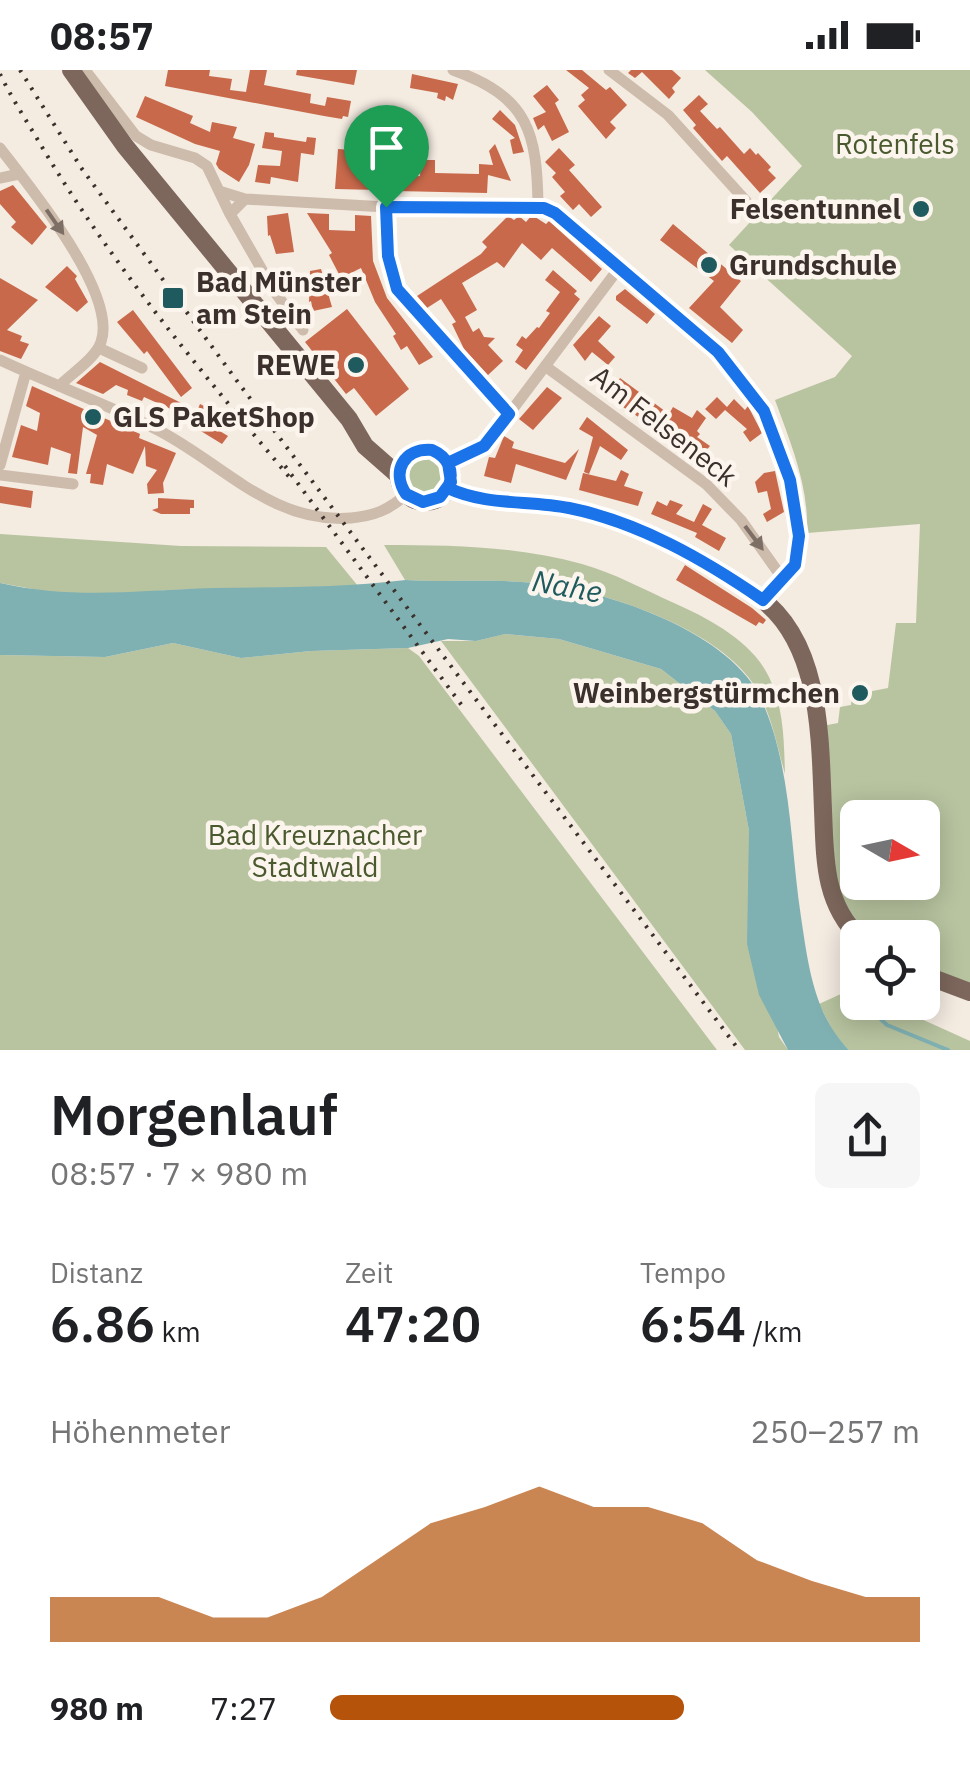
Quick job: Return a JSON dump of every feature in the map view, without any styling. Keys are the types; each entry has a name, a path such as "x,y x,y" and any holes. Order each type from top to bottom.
{"main road":[{"path":"70,70 125,146 349,419 365,446 400,468 406,494 429,502 448,488 448,463 438,453 425,449 412,452 400,468"},
{"path":"448,488 499,501 571,508 619,522 687,553 763,600 785,622 803,659 818,738 824,865 846,920"},
{"path":"940,981 970,992"}],"street":[{"path":"85,70 136,136 207,166 274,292 303,330"},
{"path":"453,70 489,87 525,120 536,150 538,206"},
{"path":"610,70 668,115 746,201"},
{"path":"0,148 58,223 86,272 104,321 99,348 59,386"},
{"path":"0,178 19,174"},
{"path":"220,190 246,199 386,207 538,206 555,213 718,352 764,411 784,460 798,520 797,557 763,600"},
{"path":"230,214 246,199"},
{"path":"386,207 388,256 397,289 509,414"},
{"path":"448,463 484,446 619,268"},
{"path":"99,348 142,368"},
{"path":"0,360 174,438 250,490 290,511 332,518 359,517 389,509 406,494"},
{"name":"Am Felseneck","path":"544,366 706,484 740,520 783,579"},
{"path":"0,465 26,372"},
{"path":"0,475 73,484"}],"green space":[{"name":"Rotenfels","path":"705,70 970,70 970,986 940,975 940,920 854,920 844,900 940,900 940,800 840,800 840,888 835,871 822,726 838,723 840,707 851,705 852,695 888,688 896,623 916,623 920,524 807,533 802,482 775,400 835,377 852,356 729,245 802,166 752,112"},
{"path":"424,456 437,462 443,475 437,488 424,494 411,488 405,475 411,462"},
{"path":"0,534 181,546 326,547 358,586 167,590 118,595 49,592 0,583"},
{"path":"384,545 483,548 557,558 617,577 715,624 752,652 769,677 780,713 785,774 770,719 756,688 740,667 690,631 629,605 568,588 508,581 405,580"},
{"path":"504,634 559,639 661,669 715,711 731,734 749,831 750,885 779,1037 788,1050 745,1050 441,641 476,641"},
{"name":"Bad Kreuznacher Stadtwald","path":"173,643 241,658 408,648 419,656 717,1050 0,1050 0,655 105,657"},
{"path":"840,994 840,1020 924,1020 970,1041 970,1050 849,1050 837,1039 819,1004"}],"water":[{"path":"406,580 525,582 601,596 698,636 747,677 762,701 779,753 814,988 828,1021 849,1050 788,1050 759,995 747,944 749,831 731,734 715,711 661,669 559,639 505,634 476,641 448,639 408,648 241,658 173,643 105,657 0,655 0,583 107,593"}],"building":[{"path":"168,70 210,70 209,76 232,79 230,90 246,92 250,70 267,70 264,85 311,94 310,103 325,106 327,97 351,101 348,117 324,116 165,86"},
{"path":"297,70 357,70 354,85 296,75"},
{"path":"566,70 582,70 606,90 610,87 627,105 610,122 616,128 606,139 578,106 585,100 581,95 589,88"},
{"path":"631,70 672,70 681,78 669,99 642,72 635,78 628,73"},
{"path":"412,74 458,84 453,100 446,96 445,101 437,98 438,93 410,88"},
{"path":"547,85 559,100 555,103 569,132 552,141 544,125 538,130 533,118 546,112 533,96"},
{"path":"699,95 708,104 700,111 717,129 720,127 744,154 750,148 771,167 768,170 776,178 760,193 727,156 722,161 693,128 696,125 683,110"},
{"path":"145,96 193,116 190,123 210,132 212,122 237,127 233,138 255,144 239,182 219,169 216,164 220,151 136,117"},
{"path":"500,110 515,125 524,152 513,154 510,140 515,138 492,119"},
{"path":"373,113 385,115 382,135 373,133 372,160 380,160 379,179 420,176 421,160 435,160 435,173 479,174 479,164 493,165 489,151 495,144 511,181 488,175 487,193 396,191 397,188 379,187 335,189 338,149 364,151"},
{"path":"265,132 306,142 307,137 316,138 314,155 301,153 298,182 271,177 270,184 255,182 258,165 280,166 282,151 262,148"},
{"path":"559,148 575,165 569,170 602,207 591,217 579,204 573,210 560,196 565,192 552,177 556,173 545,162"},
{"path":"13,185 47,227 32,245 11,227 16,222 0,204 0,191"},
{"path":"288,213 294,252 276,254 268,236 267,216"},
{"path":"307,213 329,214 329,230 355,231 355,215 371,216 373,261 387,298 433,357 419,365 407,346 401,350 361,268 341,278 329,255 332,253"},
{"path":"532,215 546,224 549,221 602,269 591,282 552,248 541,260 522,243 504,268 497,262 462,283 477,310 465,317 473,332 479,328 484,337 495,338 488,345 503,361 488,375 464,349 452,324 456,322 441,299 427,308 417,296 481,254 487,247 482,242 508,216 514,220 519,216 526,222"},
{"path":"673,224 741,281 720,307 743,330 732,343 689,308 714,281 660,240"},
{"path":"67,266 77,276 75,279 88,302 77,312 45,287"},
{"path":"321,269 332,307 313,311 309,302 310,271"},
{"path":"553,270 577,291 574,294 580,299 526,370 515,362 523,350 516,345 522,336 526,339 539,328 550,313 546,311 560,292 545,280"},
{"path":"0,278 38,300 7,330 29,344 21,359 0,351"},
{"path":"625,289 655,314 647,324 616,300"},
{"name":"REWE","path":"347,309 409,389 376,416 354,388 346,394 305,342"},
{"path":"133,310 192,388 181,397 147,351 144,354 117,322"},
{"path":"599,316 611,326 598,341 615,357 608,365 592,352 585,361 573,345"},
{"path":"100,362 197,411 200,404 230,419 218,430 228,436 222,444 191,425 193,419 144,397 142,401 127,395 128,390 116,385 103,394 76,383"},
{"path":"620,378 669,414 673,407 692,418 697,410 706,418 697,437 710,446 704,453 716,464 713,468 693,454 688,445 612,400"},
{"path":"32,386 176,453 163,483 164,493 148,494 147,484 157,470 146,466 145,446 133,474 107,464 103,485 90,483 91,474 86,474 97,435 83,427 77,474 68,473 71,454 51,447 48,465 12,457 21,425 37,431 40,413 26,406"},
{"path":"547,387 562,398 533,430 519,419"},
{"path":"717,397 727,407 734,399 745,410 748,406 762,433 750,442 743,432 747,429 725,410 716,419 705,409"},
{"path":"587,417 628,450 621,460 600,446 589,474 584,472 593,437 579,429"},
{"path":"504,436 514,442 512,448 565,463 579,449 566,480 516,464 511,483 484,476 489,457 495,458"},
{"path":"621,470 629,474 624,486 643,492 638,506 579,490 583,473 616,481"},
{"path":"775,471 784,512 767,522 763,514 771,509 767,491 758,493 755,482 764,473"},
{"path":"0,486 33,491 31,508 0,503"},
{"path":"158,498 194,500 194,508 190,508 190,514 161,514 152,510 158,508"},
{"path":"670,500 683,505 676,514 694,522 703,504 712,509 702,525 726,538 719,551 695,537 697,533 651,514 657,501 667,506"},
{"path":"685,565 766,620 756,626 676,580"}],"waterway":[{"path":"882,1020 948,1050"}],"railway":[{"path":"20,70 82,169 240,385 739,1050"},
{"path":"0,74 98,234 192,359 291,479"},
{"path":"285,466 463,707"}],"place":[{"name":"Felsentunnel","path":"921,209"},
{"name":"Grundschule","path":"709,265"},
{"name":"Bad Münster am Stein","path":"173,298"},
{"name":"REWE","path":"356,365"},
{"name":"GLS PaketShop","path":"93,417"},
{"name":"Weinbergstürmchen","path":"860,693"}],"route":[{"path":"386,207 388,256 397,289 509,414 484,446 448,463 451,482 440,497 423,502 406,494 398,475 402,462 412,452 432,450 448,463 451,476 451,482 448,488 456,492 571,508 619,522 687,553 763,600 795,565 799,536 796,506 770,422 748,386 718,352 555,213 544,208 386,207"}],"water label":[{"name":"Nahe","path":"567,587"}]}
